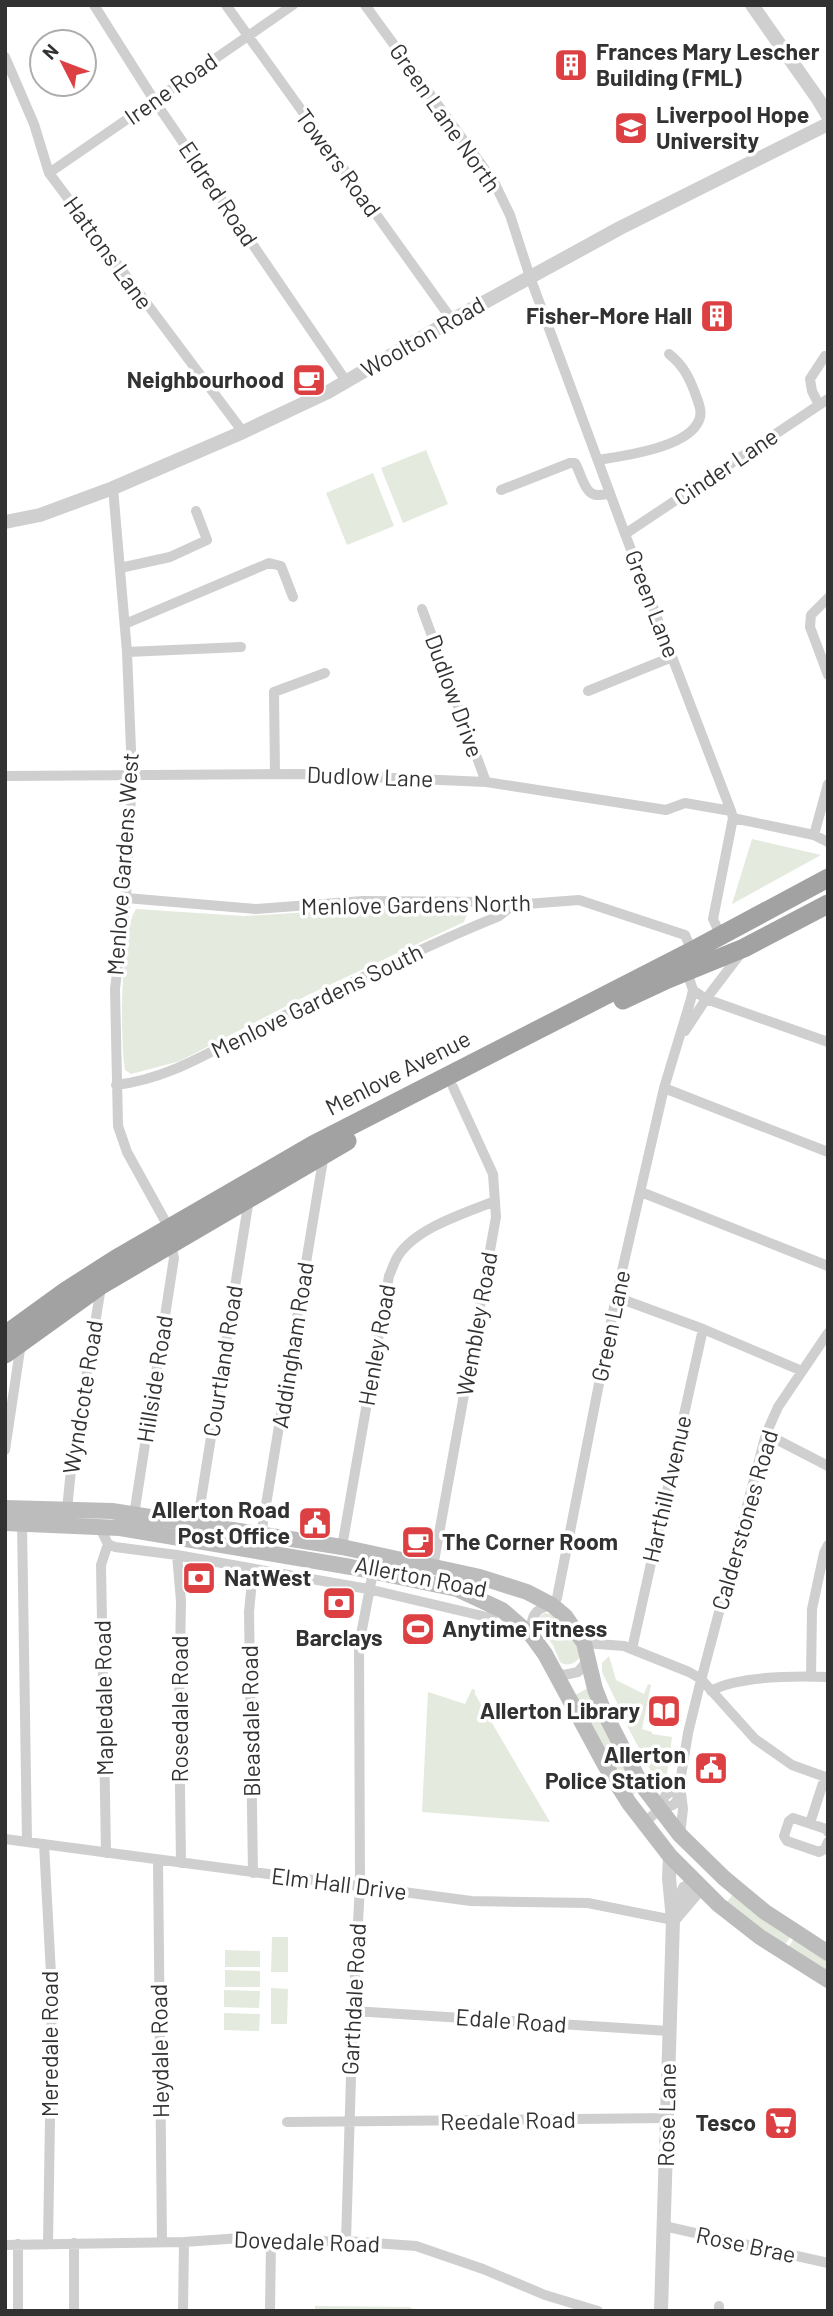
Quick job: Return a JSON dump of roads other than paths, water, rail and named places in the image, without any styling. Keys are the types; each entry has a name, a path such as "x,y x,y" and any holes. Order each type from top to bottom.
{"highway":[{"name":"Menlove Avenue","path":"13,1338 101,1285 170,1236 313,1145 692,951 828,878"},
{"name":"Menlove Avenue","path":"5,1354 13,1338 66,1292 170,1236 250,1198 324,1154 453,1087 644,990 690,981 748,946 828,904"},
{"path":"742,923 748,946"},
{"path":"690,981 692,951"}],"main road":[{"name":"Allerton Road","path":"5,1508 67,1509 134,1515 342,1547 480,1577 527,1592 552,1605"},
{"name":"Allerton Road","path":"10,1523 99,1526 351,1567 457,1589 502,1610"},
{"path":"552,1605 565,1616 584,1643 595,1689 604,1712 641,1784 680,1835 711,1867 765,1912 828,1952"},
{"path":"502,1610 532,1636 555,1672 605,1765 643,1823 670,1856 719,1905 760,1937 828,1980"}],"street":[{"name":"Eldred Road","path":"94,5 154,100 346,381"},
{"name":"Towers Road","path":"226,5 452,320"},
{"name":"Irene Road","path":"50,173 293,5"},
{"name":"Green Lane North","path":"365,5 494,182 510,215 530,276"},
{"path":"752,5 828,116"},
{"name":"Hattons Lane","path":"5,57 34,124 50,173 243,432"},
{"name":"Woolton Road","path":"5,522 40,515 113,488 243,432 346,381 620,228 828,124"},
{"name":"Green Lane","path":"530,276 732,815"},
{"path":"598,460 641,454 679,439 697,425 701,410 691,383 681,363 669,354"},
{"path":"823,402 812,391 810,379 825,356"},
{"name":"Cinder Lane","path":"625,534 823,402"},
{"path":"501,490 575,463 587,490 593,496 600,497 610,493"},
{"name":"Menlove Gardens West","path":"113,488 127,652 132,774 126,898 115,989 118,1126 127,1152 170,1236"},
{"path":"120,568 170,557 207,540 196,511"},
{"path":"125,624 270,563 281,566 293,597"},
{"path":"828,598 811,615 810,627 828,675"},
{"name":"Dudlow Drive","path":"422,609 486,782"},
{"path":"127,652 241,647"},
{"path":"588,691 672,657"},
{"path":"275,774 274,692 325,673"},
{"name":"Dudlow Lane","path":"5,776 275,774 486,782 666,810 685,803 814,835 828,842"},
{"path":"814,835 828,783"},
{"path":"720,934 713,919 732,815"},
{"name":"Menlove Gardens North","path":"126,898 256,909 363,901 496,902 513,905 579,900 685,935 692,951"},
{"name":"Menlove Gardens South","path":"116,1085 132,1083 185,1067 294,1010 499,916 513,905"},
{"name":"Green Lane","path":"675,1048 706,999 748,946"},
{"name":"Green Lane","path":"552,1605 557,1598 564,1566 616,1297 690,981"},
{"path":"690,981 706,999 828,1042"},
{"name":"Wembley Road","path":"433,1567 496,1217 493,1174 453,1087"},
{"path":"664,1088 828,1152"},
{"name":"Addingham Road","path":"261,1535 324,1154"},
{"path":"641,1192 828,1266"},
{"name":"Courtland Road","path":"197,1525 250,1198"},
{"name":"Henley Road","path":"342,1547 389,1276 397,1256 412,1240 439,1224 495,1201"},
{"name":"Hillside Road","path":"134,1515 174,1258 170,1236"},
{"name":"Wyndcote Road","path":"67,1509 101,1285"},
{"path":"616,1297 703,1329 802,1371"},
{"name":"Harthill Avenue","path":"632,1648 703,1329"},
{"name":"Calderstones Road","path":"701,1679 766,1434 778,1407 828,1333"},
{"path":"5,1450 13,1338"},
{"path":"766,1434 828,1465"},
{"path":"10,1523 27,1842"},
{"path":"99,1526 108,1544"},
{"name":"Allerton Road","path":"108,1544 368,1589 487,1617 502,1610"},
{"name":"Mapledale Road","path":"106,1853 101,1564 108,1544"},
{"path":"811,1676 812,1609 828,1545"},
{"name":"Rosedale Road","path":"177,1555 181,1601 181,1863"},
{"name":"Bleasdale Road","path":"253,1571 249,1612 253,1872"},
{"name":"Garthdale Road","path":"346,2241 360,1886 359,1645 373,1572"},
{"path":"532,1636 534,1614 542,1606 552,1605"},
{"path":"584,1643 632,1648 689,1672 701,1679 755,1739 792,1765 826,1777 810,1823"},
{"path":"555,1672 564,1675 578,1672 588,1660"},
{"path":"711,1691 719,1686 743,1681 828,1676"},
{"path":"680,1835 683,1810 681,1784 688,1733 701,1679"},
{"path":"643,1823 660,1809 665,1796 681,1784"},
{"path":"828,1832 793,1818 789,1821 784,1836 787,1841 819,1852 825,1849 828,1842"},
{"name":"Elm Hall Drive","path":"5,1839 471,1901 588,1903 673,1920"},
{"name":"Meredale Road","path":"44,1844 52,1993 48,2244"},
{"name":"Rose Lane","path":"661,2311 673,1920 670,1856"},
{"name":"Heydale Road","path":"158,1860 162,2242"},
{"path":"673,1920 695,1894 696,1884 711,1867"},
{"name":"Edale Road","path":"353,2011 669,2031"},
{"name":"Reedale Road","path":"287,2122 668,2118"},
{"name":"Rose Brae","path":"664,2226 828,2263"},
{"name":"Dovedale Road","path":"5,2245 184,2242 242,2238 271,2242 346,2241 416,2246 483,2269 545,2295 598,2311"},
{"path":"183,2311 184,2242"},
{"path":"270,2311 271,2242"},
{"path":"74,2243 74,2311"},
{"path":"18,2244 18,2311"}],"place":[{"name":"Frances Mary Lescher Building (FML)","path":"571,65"},
{"name":"Liverpool Hope University","path":"631,128"},
{"name":"Fisher-More Hall","path":"717,316"},
{"name":"Neighbourhood","path":"309,380"},
{"name":"Allerton Road Post Office","path":"315,1523"},
{"name":"The Corner Room","path":"418,1542"},
{"name":"NatWest","path":"199,1578"},
{"name":"Barclays","path":"339,1603"},
{"name":"Anytime Fitness","path":"418,1629"},
{"name":"Allerton Library","path":"664,1711"},
{"name":"Allerton Police Station","path":"711,1768"},
{"name":"Tesco","path":"781,2123"}]}
